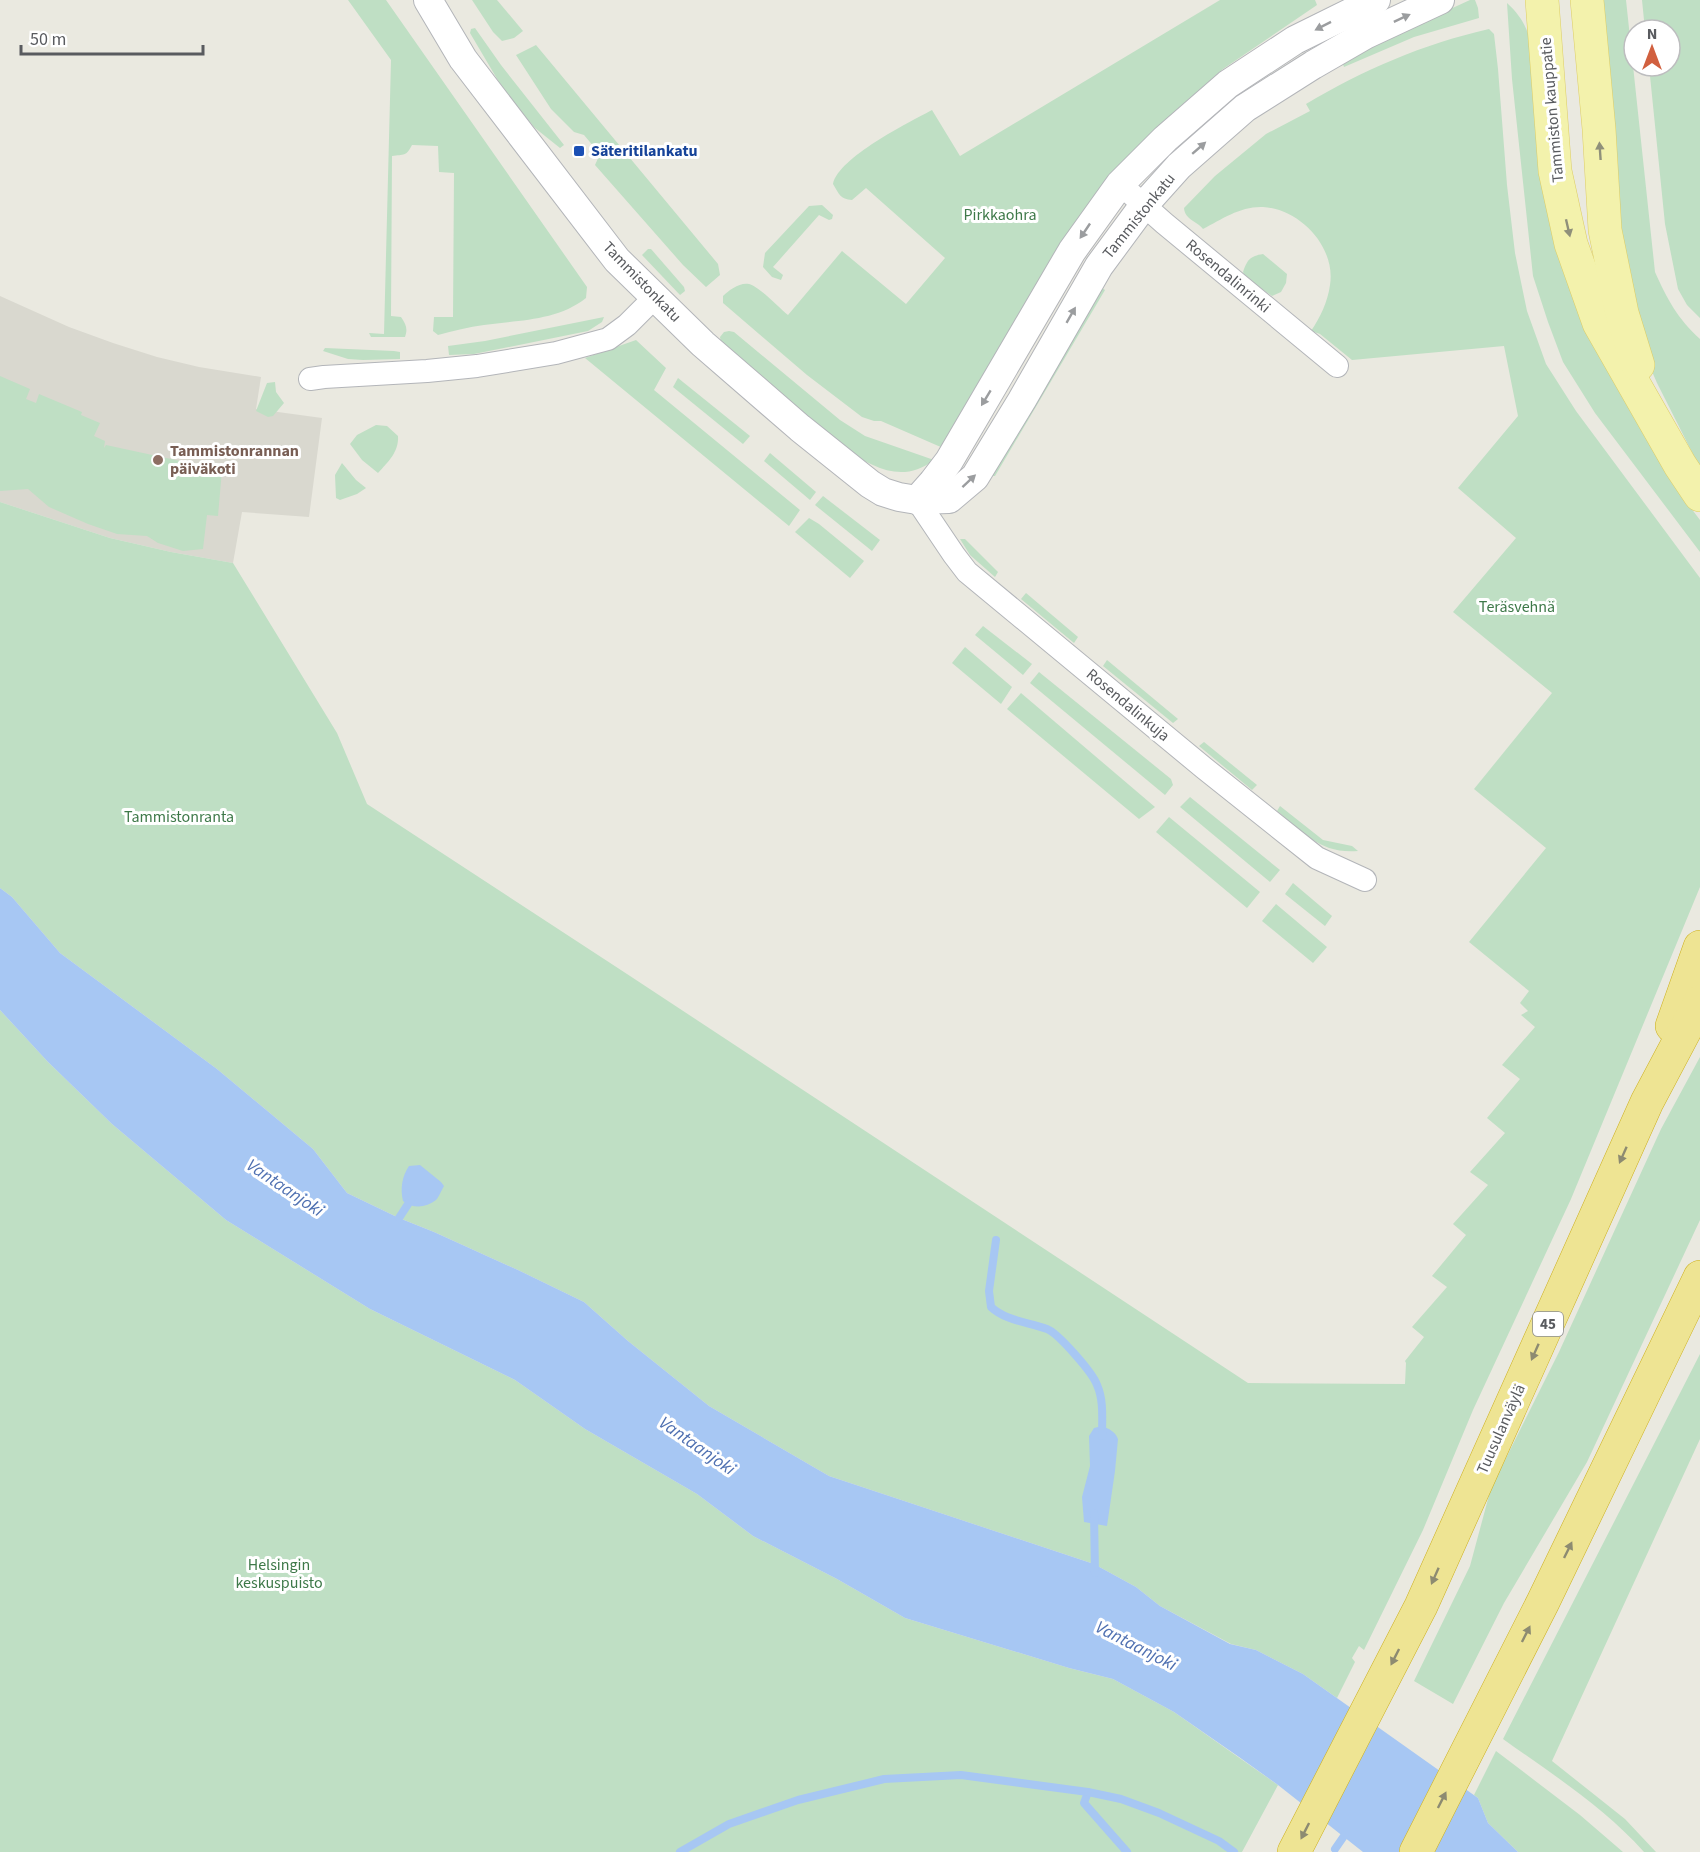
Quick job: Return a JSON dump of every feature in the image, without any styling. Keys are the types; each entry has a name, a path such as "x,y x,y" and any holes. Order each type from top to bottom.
{"highway":[{"path":"1647,1102 1700,947"},
{"name":"Tuusulanväylä","path":"1294,1852 1421,1605 1647,1102 1700,1002"},
{"path":"1416,1852 1510,1666 1700,1277"},
{"path":"1660,1362 1700,1309"}],"main road":[{"name":"Tammiston kauppatie","path":"1542,0 1555,171 1571,244 1599,323 1680,465 1700,495"},
{"name":"Tammiston kauppatie","path":"1587,0 1599,129 1605,230 1622,313 1653,416"}],"street":[{"name":"Tammistonkatu","path":"429,0 463,59 617,260 703,344 800,428 870,484 883,492 917,500 949,498 975,477 1099,266 1144,205 1179,166 1245,108 1312,64 1365,35 1440,0"},
{"name":"Tammistonkatu","path":"917,500 949,461 1072,251 1120,184 1165,139 1228,84 1295,40 1376,0"},
{"name":"Rosendalinrinki","path":"1120,184 1337,366"},
{"path":"310,379 477,366 556,353 608,339 627,325 655,297"},
{"name":"Rosendalinkuja","path":"917,500 967,572 1204,768 1317,858 1365,880"}],"shaded area":[{"name":"Tammistonrannan päiväkoti","path":"0,296 69,327 157,357 199,367 261,377 256,409 322,418 309,517 242,512 233,563 110,538 0,502"}],"green space":[{"path":"348,0 386,0 587,287 586,298 563,311 537,318 478,326 438,335 433,331 434,317 453,317 454,173 439,172 438,146 412,145 406,153 392,156 391,316 401,317 406,327 406,334 405,337 371,337 369,333 384,334 391,60"},
{"path":"472,0 497,0 523,31 514,38 502,41 493,32"},
{"name":"Pirkkaohra","path":"1220,0 1315,0 1317,5 1223,69 1150,134 1119,167 943,448 881,421 862,417 807,375 723,303 723,296 728,291 738,285 749,284 764,293 788,315 842,251 906,304 945,258 866,188 852,200 840,195 833,184 848,163 876,142 932,110 960,156"},
{"path":"1470,0 1475,0 1479,18 1414,37 1344,67 1341,59"},
{"path":"1604,0 1626,0 1628,18 1622,18 1622,78 1634,78 1655,272 1674,308 1685,324 1700,339 1700,468 1641,346 1627,293 1601,10"},
{"path":"1642,0 1700,0 1700,318 1687,305 1678,289 1665,224 1650,78 1682,78 1682,18 1644,18"},
{"path":"1507,3 1521,19 1528,34 1533,72 1645,436 1672,483 1700,520 1700,552 1595,413 1563,362 1548,322 1533,276 1512,79"},
{"path":"475,28 564,145 560,148 535,128 506,94 470,33 471,29"},
{"name":"Tammistonranta","path":"1489,29 1494,34 1515,253 1527,311 1546,364 1576,411 1700,578 1700,887 1571,1199 1473,1410 1423,1530 1364,1650 1359,1646 1352,1658 1355,1662 1337,1698 1303,1674 1256,1650 1231,1644 1160,1606 1136,1587 1094,1564 829,1476 709,1406 628,1341 584,1302 347,1193 313,1149 217,1069 60,953 12,897 0,888 0,502 110,538 233,563 337,733 367,804 1248,1383 1405,1384 1405,1361 1424,1337 1412,1327 1447,1287 1432,1276 1466,1235 1453,1224 1488,1185 1470,1172 1505,1133 1487,1118 1520,1079 1502,1065 1535,1027 1521,1015 1528,1011 1520,1003 1529,991 1469,942 1546,848 1474,789 1552,693 1453,612 1516,538 1458,488 1518,416 1504,346 1352,360 1320,334 1311,331 1320,315 1330,285 1327,257 1313,232 1290,215 1277,209 1263,207 1232,214 1203,229 1189,218 1184,208 1215,176 1266,134 1310,111 1306,104 1394,59 1441,42"},
{"path":"536,45 718,264 720,275 706,287 683,265 595,165 600,154 584,135 574,132 551,109 516,55"},
{"path":"822,205 833,215 832,219 829,220 819,215 773,267 783,275 781,280 772,277 763,267 765,253 809,206"},
{"path":"651,249 684,287 685,291 680,295 642,255"},
{"path":"1263,254 1287,274 1286,283 1281,292 1272,296 1246,278 1243,272 1250,259"},
{"path":"1098,285 1105,290 995,476 990,476"},
{"path":"604,317 602,322 588,331 474,354 449,355 448,346 485,341"},
{"path":"724,332 734,332 840,420 865,436 934,460 911,471 900,472 878,467 856,456 721,342 720,337"},
{"path":"636,340 666,368 654,390 800,510 789,526 585,358"},
{"path":"325,348 394,351 400,352 400,359 348,359 323,351"},
{"path":"0,376 30,389 26,399 36,403 39,394 82,412 81,415 100,423 94,436 105,441 104,448 106,445 222,470 218,516 207,515 203,549 183,551 158,543 147,536 117,534 49,507 28,489 0,491"},
{"path":"678,378 750,436 743,444 673,387"},
{"path":"275,382 276,392 284,403 273,416 268,417 256,411 267,383"},
{"path":"376,425 387,426 398,436 395,452 378,473 362,460 350,444 357,435"},
{"path":"770,453 816,492 810,500 764,461"},
{"path":"342,463 366,488 340,500 336,498 335,475"},
{"path":"823,496 880,540 872,551 815,505"},
{"path":"809,518 864,561 850,578 795,532"},
{"path":"960,539 965,539 998,572 995,577 970,555"},
{"path":"1026,593 1078,637 1074,643 1021,599"},
{"path":"983,626 1032,664 1023,675 975,635"},
{"path":"965,647 1012,687 1001,704 952,663"},
{"path":"1107,660 1178,719 1173,723 1103,666"},
{"path":"1039,672 1171,779 1173,785 1165,795 1030,683"},
{"path":"1021,693 1155,807 1139,819 1007,709"},
{"path":"1204,742 1257,785 1252,790 1199,746"},
{"path":"1190,797 1280,870 1270,882 1180,807"},
{"path":"1280,806 1323,840 1352,846 1358,851 1333,849 1314,840 1277,811"},
{"path":"1169,817 1260,892 1247,908 1156,832"},
{"path":"1293,883 1332,916 1325,926 1285,894"},
{"path":"1276,904 1327,947 1313,963 1262,921"},
{"name":"Helsingin keskuspuisto","path":"0,1010 48,1062 112,1124 226,1220 370,1309 515,1380 585,1429 697,1494 753,1536 837,1579 905,1618 1069,1668 1113,1679 1174,1712 1278,1785 1242,1852 0,1852"},
{"path":"1700,1057 1700,1220 1587,1462 1504,1603 1453,1704 1414,1681 1470,1566 1491,1488 1559,1352 1661,1129"},
{"path":"1700,1354 1700,1439 1552,1761 1625,1819 1656,1852 1644,1852 1595,1806 1503,1739"},
{"path":"1496,1751 1580,1815 1623,1852 1518,1852 1488,1823 1478,1798 1474,1795"}],"water":[{"name":"Vantaanjoki","path":"0,888 12,897 60,953 217,1069 313,1149 347,1193 584,1302 628,1341 709,1406 829,1476 1094,1564 1136,1587 1160,1606 1230,1644 1256,1650 1303,1674 1478,1798 1488,1823 1518,1852 1363,1852 1278,1785 1174,1712 1113,1679 1069,1668 905,1618 837,1579 753,1536 697,1494 585,1429 515,1380 370,1309 226,1220 112,1124 48,1062 0,1010"},
{"path":"420,1165 444,1186 432,1203 415,1206 403,1201 402,1183 409,1166"},
{"path":"1102,1426 1113,1432 1118,1439 1107,1526 1084,1522 1082,1497 1090,1466 1089,1436 1094,1428"}],"waterway":[{"path":"399,1218 412,1198"},
{"path":"996,1240 989,1291 991,1307 1010,1318 1047,1329 1075,1354 1094,1379 1101,1397 1102,1436"},
{"path":"1094,1513 1095,1573"},
{"path":"680,1852 729,1824 798,1800 884,1779 961,1775 1088,1792 1121,1799 1159,1813 1219,1841 1234,1852"},
{"path":"1088,1792 1084,1803 1127,1852"},
{"path":"1335,1849 1344,1836"}],"place":[{"name":"Säteritilankatu","path":"579,151"},
{"name":"Tammistonrannan päiväkoti","path":"158,460"}],"park label":[{"name":"Teräsvehnä","path":"1517,607"}]}
